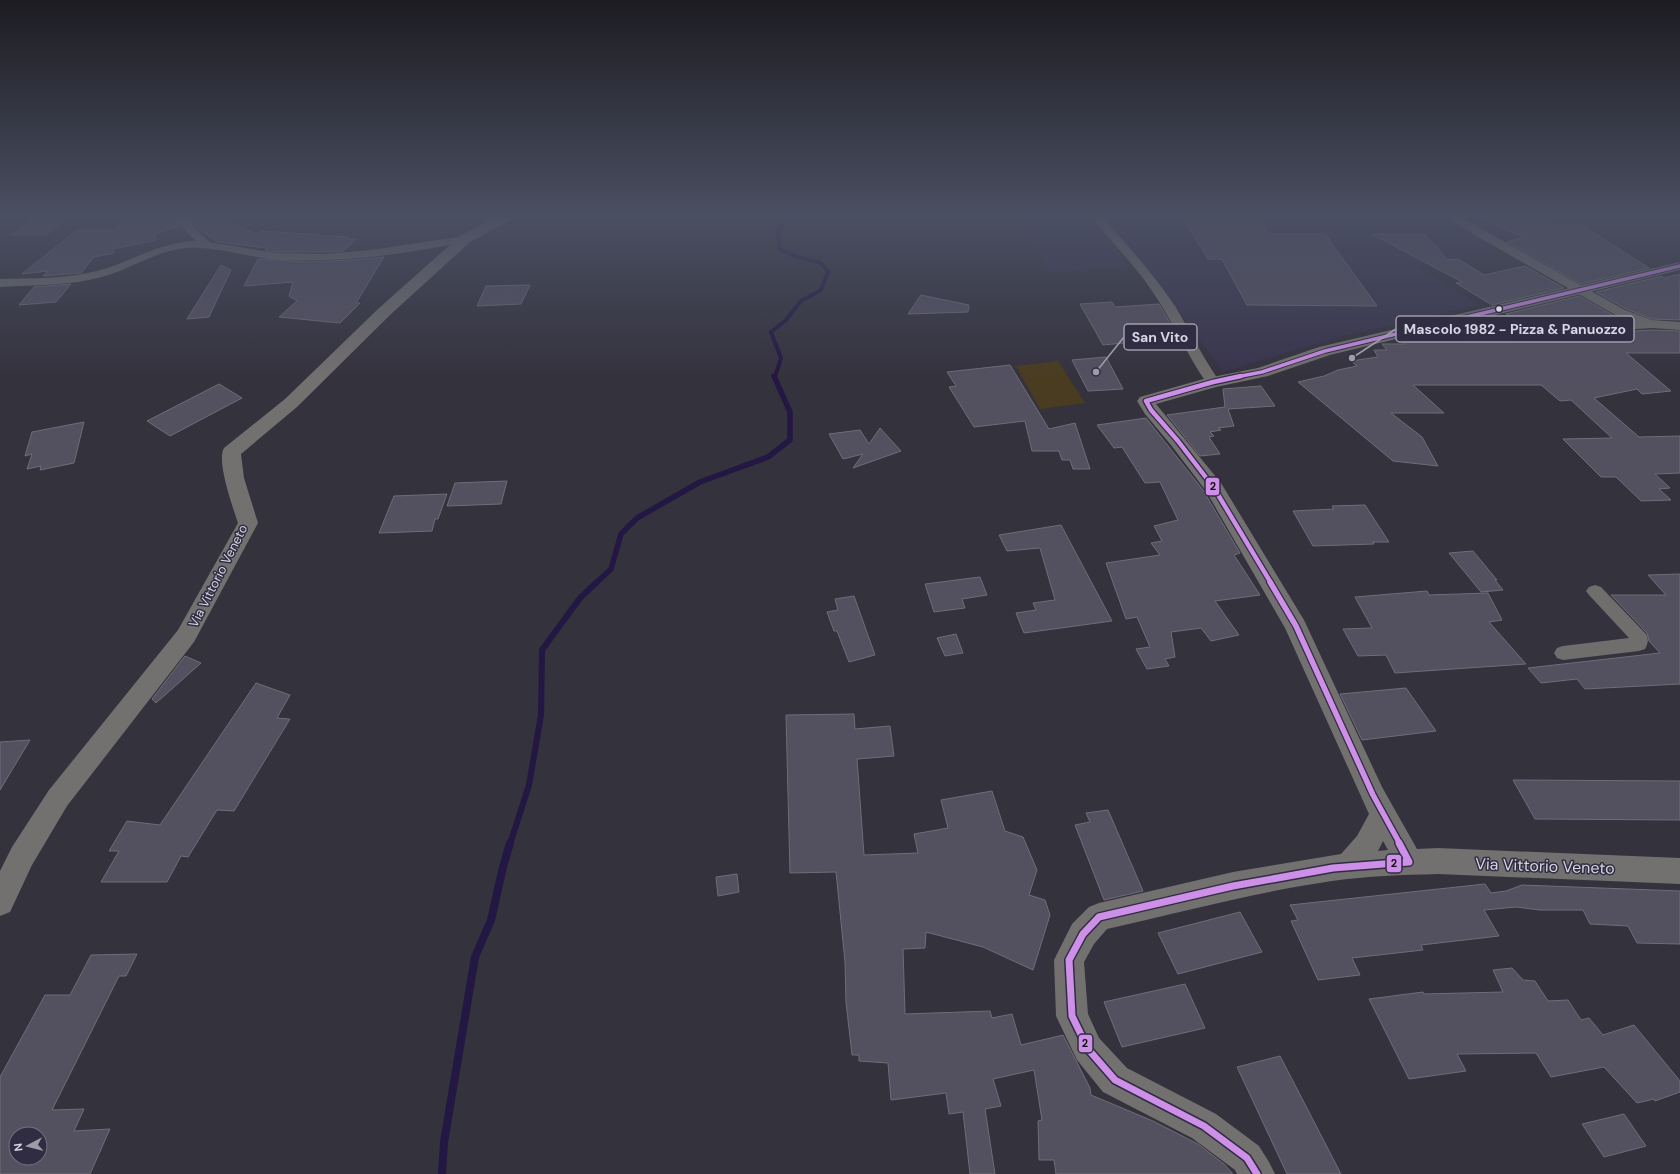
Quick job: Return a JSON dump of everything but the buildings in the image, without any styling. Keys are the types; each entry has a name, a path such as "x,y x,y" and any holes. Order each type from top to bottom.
{"street":[{"path":"0,283 76,278 100,274 113,269"},
{"name":"Via Vittorio Veneto","path":"2,895 22,856 58,798 186,636 248,523 234,478 232,452 291,403 384,312 432,269"},
{"path":"1140,269 1161,295 1185,333 1205,372 1213,382"},
{"path":"1542,269 1621,312 1680,336"},
{"path":"1409,862 1370,788 1296,626 1214,488 1178,441 1151,410 1146,401 1213,382 1262,372 1325,351 1668,269"},
{"path":"1408,331 1430,335 1462,337 1511,336 1550,330 1653,324 1680,326"},
{"path":"1563,654 1639,644 1640,639 1595,591"},
{"path":"1349,866 1367,845 1383,814"},
{"name":"Via Vittorio Veneto","path":"1257,1174 1247,1158 1204,1126 1115,1080 1088,1048 1072,1016 1069,960 1083,934 1099,917 1233,886 1349,866 1438,861 1680,871"}],"shaded area":[{"path":"1048,269 1092,269 1050,272"},
{"path":"1147,269 1420,269 1479,305 1346,335 1223,372"},
{"path":"1058,361 1085,403 1040,409 1016,366"}],"waterway":[{"path":"775,377 781,358 771,332 786,320 801,301 821,290 828,272 826,269"},
{"path":"596,583 611,569 621,534 637,518 700,482 768,457 790,440 790,412 774,376"},
{"path":"510,844 529,785 541,715 542,650 580,598 597,582"},
{"path":"442,1174 444,1142 475,957 491,920 510,843"}],"transit line":[{"name":"2","path":"1257,1174 1247,1158 1204,1126 1115,1080 1088,1049 1072,1016 1069,960 1083,934 1099,917 1233,886 1333,868 1409,862 1373,795 1296,626 1214,488 1178,441 1151,410 1146,401 1213,382 1262,372 1325,351 1668,269"}],"place":[{"name":"Mascolo 1982 - Pizza & Panuozzo","path":"1352,358"},
{"name":"San Vito","path":"1096,372"}]}
